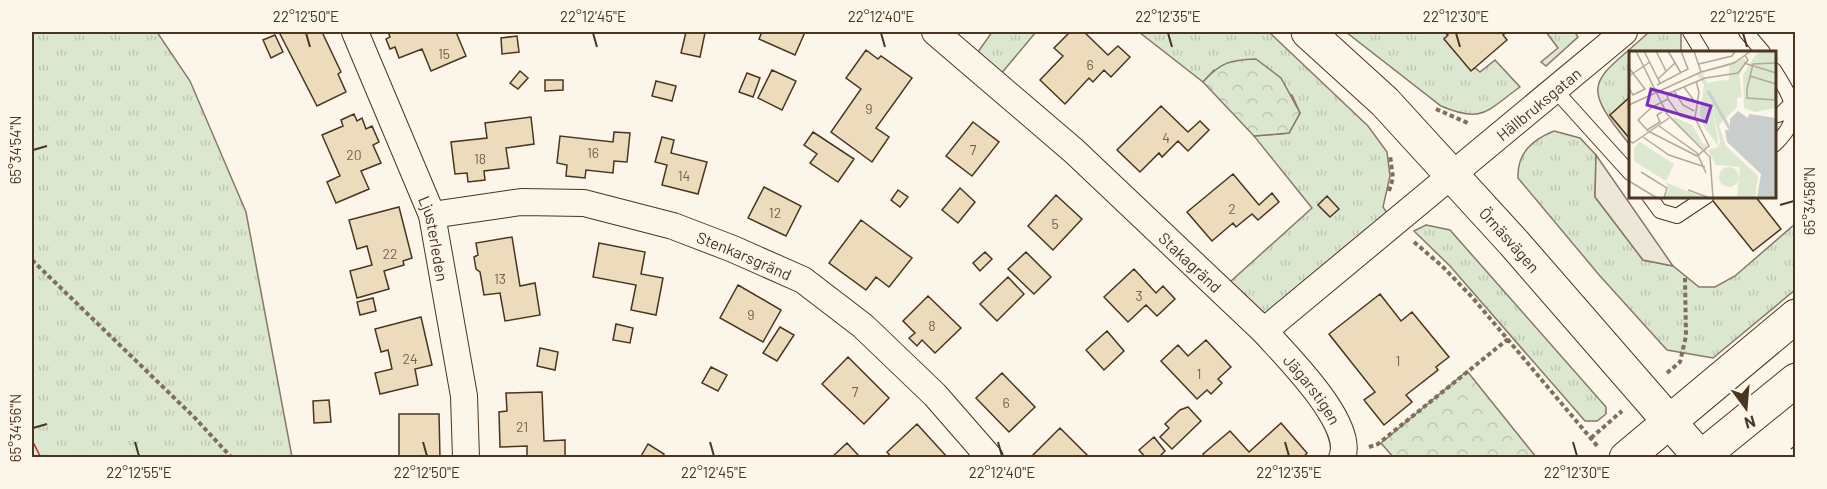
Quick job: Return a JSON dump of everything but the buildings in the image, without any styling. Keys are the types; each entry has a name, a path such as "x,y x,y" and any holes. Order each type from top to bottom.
{"street":[{"name":"Ljusterleden","path":"355,32 432,215 464,396 466,458"},
{"name":"Stakagränd","path":"935,32 1074,151 1264,331"},
{"name":"Örnäsvägen","path":"1308,32 1385,102 1671,420 1700,457"},
{"name":"Hällbruksgatan","path":"1452,175 1556,91 1624,32"},
{"path":"1264,331 1452,175"},
{"name":"Stenkarsgränd","path":"432,215 521,202 584,203 673,226 733,249 803,280 863,326 935,395 990,458"},
{"path":"1626,458 1796,316"},
{"name":"Jägarstigen","path":"1264,331 1338,421 1343,453"},
{"path":"1700,457 1796,380"}],"lane":[{"path":"1690,32 1701,51"},
{"path":"1746,32 1762,51"},
{"path":"1776,73 1793,102 1794,113 1788,129 1776,143"},
{"path":"1556,91 1629,172"},
{"path":"1776,116 1782,114 1793,102"},
{"path":"1650,198 1660,211 1677,216 1704,198"}],"path":[{"path":"1389,151 1393,178 1382,206 1395,222 1443,266 1592,438"},
{"path":"32,260 195,418 232,458"},
{"path":"1680,362 1686,336 1685,278"},
{"path":"1343,453 1359,451 1378,444 1508,339"}],"green space":[{"path":"32,32 157,32 190,81 246,212 292,457 32,457"},
{"path":"992,32 1036,32 995,81 971,62"},
{"path":"1139,32 1269,32 1368,126 1387,152 1390,176 1383,207 1394,223 1265,332 1220,291 1312,208 1254,136 1289,133 1300,113 1292,95 1214,70 1203,82"},
{"path":"1346,32 1445,32 1471,70 1475,68 1480,72 1495,60 1520,87 1484,112 1466,114 1455,111 1441,106"},
{"path":"1546,32 1575,32 1578,37 1546,66 1541,62 1558,48"},
{"path":"1649,32 1681,32 1681,51 1629,51 1629,98 1610,115 1629,138 1629,144 1613,124 1598,94 1599,83 1616,62"},
{"path":"1256,59 1281,78 1300,113 1289,133 1254,136 1203,82 1226,63"},
{"path":"1554,131 1580,138 1596,155 1595,197 1643,260 1673,266 1699,287 1715,287 1735,276 1795,224 1795,290 1713,358 1667,350 1600,276 1518,178 1520,161 1527,149"},
{"path":"1426,225 1450,230 1606,407 1606,414 1597,421 1585,421 1450,266 1414,231"},
{"path":"1467,371 1536,457 1393,457 1381,443"}],"shaded area":[{"path":"1596,155 1673,266 1643,260 1595,197"}],"fence":[{"path":"1791,449 1796,445"}],"power":[{"path":"32,440 41,458"}]}
